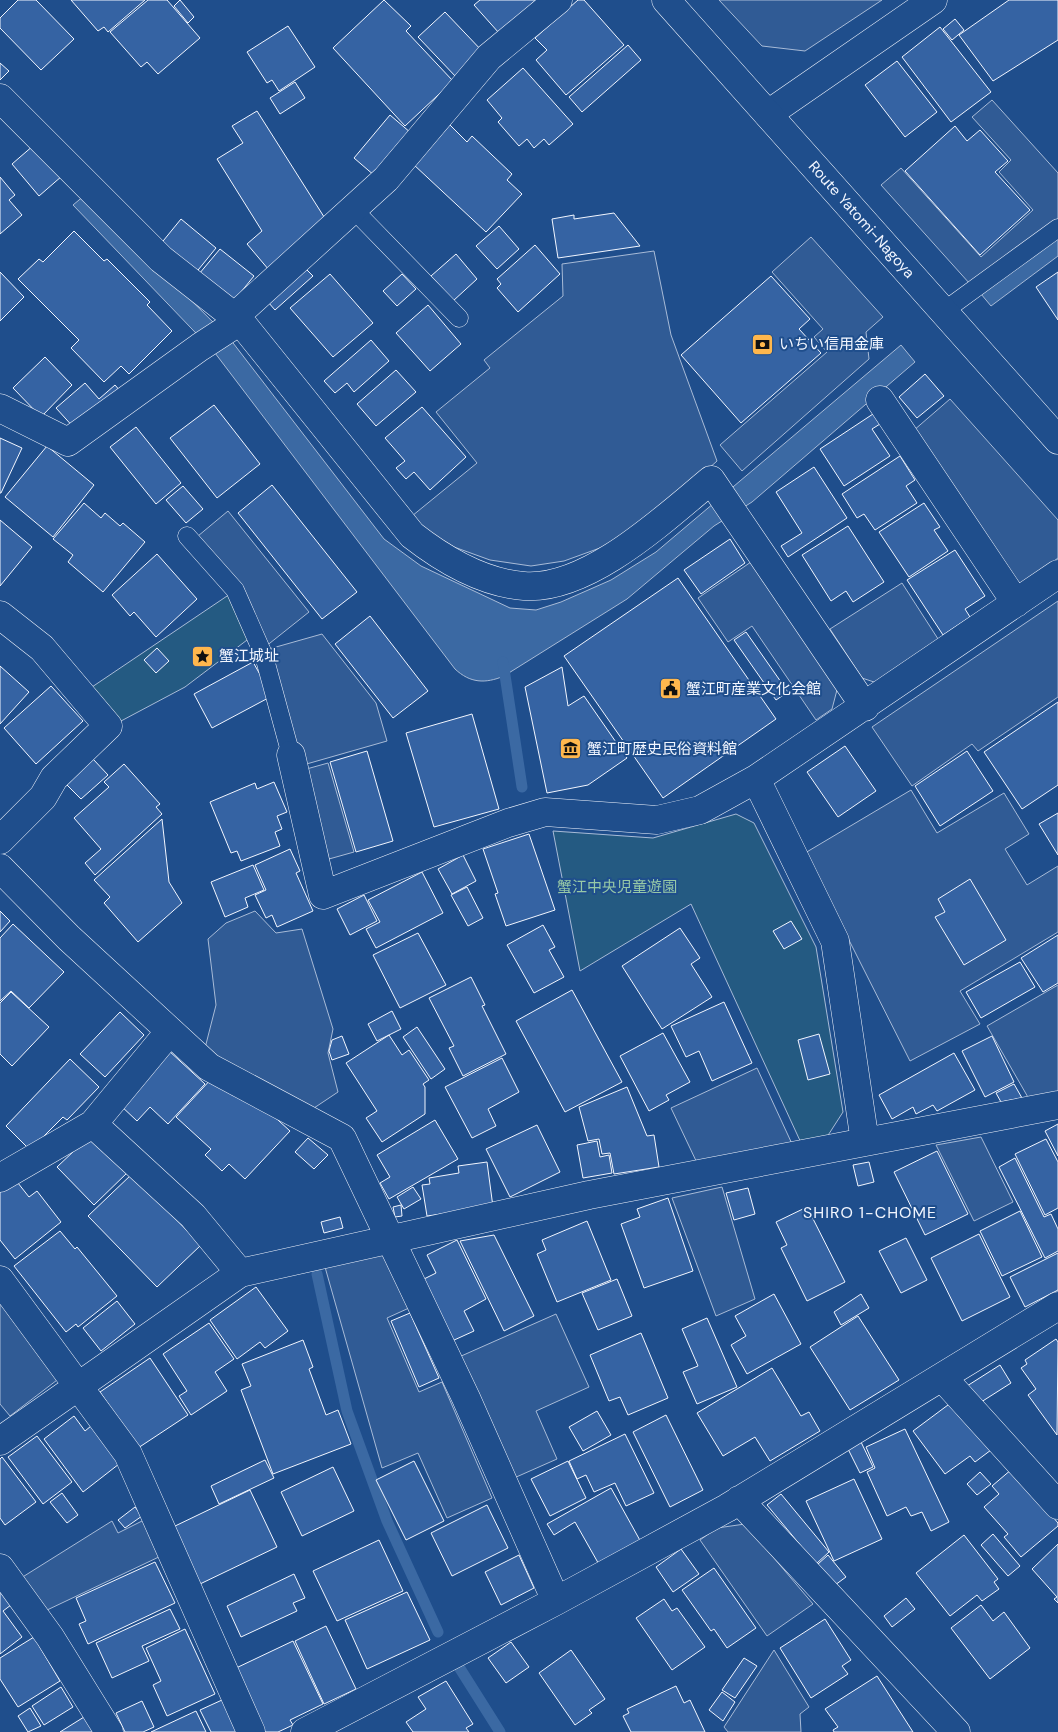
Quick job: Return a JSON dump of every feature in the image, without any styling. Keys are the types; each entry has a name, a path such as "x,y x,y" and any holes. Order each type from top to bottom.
{"street":[{"path":"0,408 68,442 200,347 234,322 386,179 489,57 558,0"},
{"name":"Route Yatomi-Nagoya","path":"666,0 1058,440"},
{"path":"768,114 933,0"},
{"path":"0,98 161,259 234,322 412,535 432,550 473,573 503,583 526,587 553,585 598,566 641,538 711,480 865,707"},
{"path":"880,400 1016,603"},
{"path":"291,755 323,895 508,822 545,812 657,820 700,810 756,779 865,707 1058,574"},
{"path":"0,615 42,648 108,726 54,778 43,797 0,840"},
{"path":"756,779 834,941 865,1142"},
{"path":"0,868 69,938 209,1067 342,1138 466,1398 556,1602"},
{"path":"0,1178 93,1124 170,1031"},
{"path":"0,1441 240,1273 598,1194 1058,1105"},
{"path":"93,1124 193,1216 240,1273"},
{"path":"0,1280 128,1454 251,1732"},
{"path":"306,1732 556,1602 739,1500 1058,1306"},
{"path":"942,1377 1058,1505"},
{"path":"739,1500 956,1732"},
{"path":"0,1568 50,1637 109,1732"}],"lane":[{"path":"354,210 458,318"},
{"path":"944,311 1058,228"},
{"path":"187,536 235,590 264,656 291,755"}],"green space":[{"path":"233,592 251,637 185,687 121,721 92,687"},
{"name":"蟹江中央児童遊園","path":"736,814 754,823 816,947 843,1112 825,1140 802,1145 691,904 580,971 553,831 653,838"}],"shaded area":[{"path":"719,0 882,0 805,51 762,46"},
{"path":"992,100 1058,173 1058,220 970,284 881,185 901,168 981,257 1033,210 999,172 1011,160 972,117"},
{"path":"85,195 230,339 384,539 421,566 510,608 536,610 561,602 611,580 656,552 901,345 915,362 752,502 714,526 627,599 504,676 497,679 478,681 466,677 455,669 215,353 73,205"},
{"path":"811,237 883,317 866,332 869,359 742,471 720,445 827,352 814,337 823,329 772,272"},
{"path":"1058,238 1058,256 991,306 981,294"},
{"path":"654,251 671,335 717,461 649,522 622,540 564,561 531,566 490,560 454,547 423,528 412,516 477,463 436,412 490,368 484,360 563,296 562,264"},
{"path":"950,399 1058,520 1058,558 1024,583 1014,582 913,431"},
{"path":"228,511 309,612 265,647 248,598 198,536"},
{"path":"751,562 838,686 832,709 816,720 752,626 728,642 698,598"},
{"path":"902,583 940,642 877,683 862,678 830,629"},
{"path":"1058,601 1058,697 978,751 972,744 912,786 872,727"},
{"path":"322,634 376,703 387,741 303,765 269,649"},
{"path":"328,763 354,852 329,859 303,770"},
{"path":"911,790 937,833 1004,793 1029,834 1005,849 1027,885 1058,866 1058,932 960,991 980,1024 910,1061 805,853"},
{"path":"255,911 276,933 302,929 333,1029 328,1053 338,1092 305,1114 204,1052 216,1005 208,939 226,923"},
{"path":"1058,985 1058,1093 1029,1099 987,1026"},
{"path":"757,1068 793,1146 698,1165 671,1108"},
{"path":"981,1137 1013,1202 974,1221 936,1145"},
{"path":"722,1187 755,1299 716,1316 672,1198"},
{"path":"385,1253 409,1308 387,1318 419,1392 442,1382 492,1498 447,1518 418,1453 382,1468 325,1267"},
{"path":"0,1296 61,1377 10,1416 0,1404"},
{"path":"556,1314 589,1387 536,1411 557,1459 514,1478 459,1357"},
{"path":"146,1519 163,1555 45,1611 21,1578 112,1521 118,1533"},
{"path":"745,1524 813,1604 767,1636 700,1540 717,1528"},
{"path":"774,1650 809,1707 800,1714 801,1732 728,1732 724,1727"}],"building":[{"path":"18,0 36,0 74,39 41,70 0,28 0,18"},
{"path":"71,0 145,0 108,32 104,27 98,31"},
{"path":"148,0 167,0 200,38 158,74 147,62 141,67 110,32"},
{"path":"180,0 194,17 188,23 174,6"},
{"path":"384,0 411,26 406,31 453,81 405,126 333,48"},
{"path":"480,0 536,0 499,33 474,5"},
{"path":"578,0 584,0 624,45 566,95 536,60 547,50 535,38"},
{"path":"1009,0 1058,0 1058,40 993,81 959,35"},
{"path":"445,12 484,53 457,78 418,37"},
{"path":"955,19 964,30 952,40 943,29"},
{"path":"288,26 315,67 279,91 272,80 267,83 247,52"},
{"path":"940,27 991,92 951,122 902,57"},
{"path":"628,45 641,60 582,112 569,97"},
{"path":"897,61 937,112 905,137 865,85"},
{"path":"0,63 9,71 0,80"},
{"path":"523,68 573,124 549,145 544,139 534,148 527,139 519,146 498,122 502,118 487,100"},
{"path":"295,82 305,98 280,114 270,98"},
{"path":"257,111 326,220 269,270 247,244 262,231 217,159 243,143 232,126"},
{"path":"390,115 411,133 375,176 354,158"},
{"path":"450,125 467,142 472,136 512,174 507,180 522,194 486,232 413,164"},
{"path":"955,126 967,141 980,130 1008,161 995,172 1030,210 980,255 905,171"},
{"path":"34,145 62,176 39,196 12,164"},
{"path":"0,177 15,195 9,200 22,215 0,234"},
{"path":"614,213 640,246 558,258 552,219 574,215 574,219"},
{"path":"181,219 216,248 194,275 159,246"},
{"path":"499,226 519,249 497,269 476,246"},
{"path":"74,231 104,261 107,259 150,302 147,305 172,331 129,374 121,366 104,382 71,348 79,340 18,279 39,259 43,262"},
{"path":"535,245 560,274 518,312 497,288 501,284 497,279"},
{"path":"220,249 254,276 232,303 199,274"},
{"path":"456,254 477,279 453,301 431,276"},
{"path":"305,268 313,276 275,310 268,302"},
{"path":"0,272 24,297 0,321"},
{"path":"1058,272 1058,320 1036,287"},
{"path":"330,274 373,323 333,357 290,308"},
{"path":"402,274 416,289 397,306 383,291"},
{"path":"771,276 810,319 799,329 821,353 741,423 681,355"},
{"path":"428,305 461,344 430,371 396,333"},
{"path":"371,340 389,361 354,392 347,383 335,393 324,381"},
{"path":"45,357 72,385 41,417 13,388"},
{"path":"396,370 416,392 376,426 357,404"},
{"path":"925,374 944,396 917,418 899,397"},
{"path":"85,383 99,399 115,385 121,392 76,430 56,408"},
{"path":"214,405 260,464 217,498 170,438"},
{"path":"422,407 466,457 430,490 414,472 406,479 396,468 405,461 385,438"},
{"path":"873,414 880,424 872,429 890,456 844,486 820,449"},
{"path":"136,427 181,483 156,504 110,447"},
{"path":"0,438 22,448 1,493 0,493"},
{"path":"47,446 94,485 53,537 5,497"},
{"path":"900,456 915,480 906,486 917,503 875,530 864,514 857,518 842,494"},
{"path":"814,467 847,518 788,557 781,546 802,533 776,492"},
{"path":"272,485 357,592 322,619 238,513"},
{"path":"183,486 203,509 186,523 166,500"},
{"path":"84,503 101,518 105,513 120,526 123,523 145,542 103,592 68,562 73,555 53,539"},
{"path":"924,503 940,527 934,530 948,551 909,577 879,532"},
{"path":"0,520 32,547 0,586"},
{"path":"848,526 884,582 853,602 846,591 831,601 802,555"},
{"path":"730,539 745,563 701,594 684,570"},
{"path":"955,550 985,596 965,609 970,617 943,635 907,580"},
{"path":"157,554 197,599 156,637 134,612 130,616 112,595"},
{"path":"678,578 776,719 663,798 564,656"},
{"path":"370,616 428,691 393,718 335,644"},
{"path":"746,632 788,692 776,700 734,640"},
{"path":"157,648 169,661 156,673 144,660"},
{"path":"253,662 272,696 212,728 194,694"},
{"path":"0,666 29,692 0,724"},
{"path":"562,667 568,706 584,696 627,758 588,785 547,793 525,687"},
{"path":"51,686 83,721 36,764 4,728"},
{"path":"1058,702 1058,785 1022,809 984,752"},
{"path":"472,714 499,809 434,827 406,733"},
{"path":"845,746 876,791 838,817 807,772"},
{"path":"367,751 393,841 356,852 330,762"},
{"path":"967,751 993,791 940,826 915,786"},
{"path":"93,759 108,775 81,799 66,784"},
{"path":"124,764 160,804 156,807 162,814 95,875 85,863 101,849 74,818 109,787 104,782"},
{"path":"274,782 287,812 277,816 282,829 275,832 280,846 241,861 237,851 231,853 210,802 255,783 257,789"},
{"path":"1058,813 1058,855 1039,824"},
{"path":"162,819 169,882 182,903 138,942 104,903 110,897 94,880"},
{"path":"529,834 555,910 506,926 495,894 498,893 483,849"},
{"path":"290,849 300,871 296,873 313,911 277,927 272,915 266,918 255,895 266,890 255,865"},
{"path":"463,855 476,881 452,894 438,869"},
{"path":"253,865 264,890 245,898 248,907 225,917 211,882"},
{"path":"422,872 443,913 376,948 366,929 380,922 368,900"},
{"path":"970,879 1006,940 964,965 935,917 945,912 938,899"},
{"path":"467,887 483,918 468,926 451,895"},
{"path":"364,895 377,921 350,935 337,909"},
{"path":"0,911 10,921 0,932"},
{"path":"791,921 802,939 784,949 773,931"},
{"path":"13,924 64,972 29,1008 11,991 0,1001 0,938"},
{"path":"543,925 555,947 549,950 564,977 534,993 507,945"},
{"path":"680,928 700,958 691,964 712,997 662,1029 622,966"},
{"path":"418,933 446,985 400,1008 373,955"},
{"path":"1058,935 1058,983 1043,992 1021,958"},
{"path":"1020,962 1035,987 981,1018 966,992"},
{"path":"471,977 485,1005 482,1006 506,1054 463,1076 449,1048 454,1046 429,998"},
{"path":"572,990 622,1082 565,1112 516,1021"},
{"path":"11,992 49,1027 12,1066 0,1054 0,1003"},
{"path":"724,1002 752,1063 712,1081 699,1051 686,1057 671,1026"},
{"path":"392,1011 401,1029 377,1041 368,1024"},
{"path":"120,1012 144,1035 105,1077 80,1054"},
{"path":"417,1027 445,1069 431,1079 403,1037"},
{"path":"663,1033 690,1082 666,1095 669,1100 649,1111 620,1056"},
{"path":"819,1034 830,1074 808,1080 798,1040"},
{"path":"389,1035 402,1055 409,1050 429,1080 423,1084 425,1087 425,1114 382,1142 366,1118 377,1111 346,1063"},
{"path":"342,1036 349,1054 332,1060 329,1051 332,1040"},
{"path":"992,1036 1014,1082 985,1097 962,1051"},
{"path":"168,1050 205,1084 168,1124 150,1107 137,1121 119,1104"},
{"path":"954,1053 975,1090 937,1111 933,1105 916,1114 913,1107 892,1119 879,1095"},
{"path":"502,1058 519,1092 488,1109 496,1126 472,1138 445,1087"},
{"path":"70,1059 99,1087 67,1120 63,1117 30,1150 6,1126"},
{"path":"213,1077 233,1096 237,1092 256,1100 290,1131 245,1179 229,1164 222,1171 205,1155 211,1149 176,1117"},
{"path":"1014,1084 1022,1098 1001,1102 996,1093"},
{"path":"627,1087 647,1136 654,1135 659,1167 614,1174 610,1153 602,1154 599,1139 588,1141 579,1107"},
{"path":"435,1120 458,1159 389,1199 380,1183 390,1177 377,1155"},
{"path":"1058,1124 1058,1156 1045,1131"},
{"path":"537,1125 560,1172 510,1197 486,1149"},
{"path":"93,1133 129,1171 94,1205 57,1167"},
{"path":"308,1138 328,1155 314,1169 295,1152"},
{"path":"1046,1139 1058,1162 1058,1208 1045,1215 1015,1154"},
{"path":"597,1141 600,1157 609,1155 612,1173 583,1178 577,1145"},
{"path":"937,1151 968,1214 925,1235 894,1172"},
{"path":"1015,1158 1044,1217 1051,1214 1058,1229 1058,1251 1045,1258 999,1167"},
{"path":"487,1162 493,1207 427,1216 422,1185 430,1184 429,1178 459,1173 458,1166"},
{"path":"869,1162 874,1182 858,1186 853,1165"},
{"path":"132,1174 201,1245 157,1287 88,1216"},
{"path":"14,1178 29,1197 37,1191 61,1222 15,1259 0,1240 0,1189"},
{"path":"413,1187 421,1199 404,1209 397,1197"},
{"path":"748,1188 755,1214 734,1220 726,1193"},
{"path":"668,1198 693,1271 644,1288 621,1224 640,1217 637,1209"},
{"path":"401,1205 402,1216 395,1217 393,1207"},
{"path":"807,1207 845,1282 807,1301 781,1248 787,1245 776,1222"},
{"path":"1020,1211 1042,1257 1002,1276 980,1231"},
{"path":"340,1217 343,1228 324,1233 321,1222"},
{"path":"587,1221 611,1280 557,1302 537,1254 546,1250 542,1240"},
{"path":"60,1231 75,1249 77,1247 117,1296 78,1327 76,1324 66,1332 14,1266"},
{"path":"979,1234 1010,1297 962,1321 931,1258"},
{"path":"494,1235 534,1316 504,1331 460,1241"},
{"path":"906,1238 927,1280 901,1293 879,1251"},
{"path":"457,1240 486,1299 464,1311 474,1331 452,1341 422,1280 436,1273 427,1255"},
{"path":"1058,1253 1058,1290 1025,1307 1010,1277"},
{"path":"617,1279 632,1316 598,1330 582,1293"},
{"path":"256,1287 288,1331 265,1348 260,1342 237,1359 210,1320"},
{"path":"774,1294 801,1344 747,1374 731,1345 746,1336 735,1316"},
{"path":"861,1294 869,1308 841,1325 834,1312"},
{"path":"117,1301 135,1324 101,1351 83,1328"},
{"path":"410,1313 439,1378 419,1387 391,1321"},
{"path":"858,1316 899,1380 850,1410 810,1347"},
{"path":"707,1318 737,1387 697,1404 683,1372 698,1366 682,1329"},
{"path":"209,1323 234,1359 215,1372 227,1391 191,1415 179,1396 187,1391 163,1354"},
{"path":"641,1333 668,1398 628,1415 620,1397 609,1401 590,1355"},
{"path":"1056,1339 1058,1342 1057,1435 1028,1395 1036,1389 1021,1368 1027,1364 1025,1360"},
{"path":"303,1340 313,1367 309,1369 326,1415 338,1410 351,1444 273,1474 241,1390 251,1386 242,1364"},
{"path":"150,1358 188,1415 138,1448 100,1392"},
{"path":"1000,1365 1011,1383 978,1404 967,1386"},
{"path":"772,1368 801,1416 809,1412 820,1431 770,1461 755,1437 723,1456 697,1413"},
{"path":"952,1402 991,1450 975,1462 970,1456 945,1474 913,1431"},
{"path":"597,1411 611,1435 583,1451 569,1427"},
{"path":"666,1415 703,1490 670,1507 633,1432"},
{"path":"74,1416 85,1431 91,1426 119,1464 83,1492 44,1439"},
{"path":"905,1429 949,1522 931,1531 922,1512 911,1516 906,1507 887,1516 867,1472 875,1468 866,1447"},
{"path":"625,1434 654,1493 626,1506 615,1483 594,1492 586,1475 577,1479 569,1461"},
{"path":"37,1436 72,1482 43,1504 8,1457"},
{"path":"861,1442 873,1467 860,1473 847,1447"},
{"path":"2,1457 36,1502 5,1525 0,1518 0,1459"},
{"path":"265,1460 274,1478 219,1504 211,1486"},
{"path":"414,1461 444,1521 406,1540 376,1480"},
{"path":"568,1461 586,1498 550,1516 531,1479"},
{"path":"333,1467 354,1511 302,1536 281,1492"},
{"path":"1012,1469 1058,1523 1058,1526 1021,1557 1004,1537 1008,1534 984,1507 999,1494 992,1486"},
{"path":"980,1472 991,1484 977,1495 967,1484"},
{"path":"854,1479 882,1539 834,1561 806,1501"},
{"path":"611,1488 642,1544 601,1568 575,1522 554,1535 547,1524"},
{"path":"250,1490 277,1547 200,1584 173,1527"},
{"path":"62,1493 78,1515 67,1523 50,1502"},
{"path":"781,1494 829,1552 816,1564 767,1505"},
{"path":"487,1505 508,1548 452,1576 431,1533"},
{"path":"135,1507 142,1516 125,1528 118,1520"},
{"path":"993,1534 1020,1566 1008,1576 981,1545"},
{"path":"964,1535 998,1579 994,1582 999,1589 982,1601 977,1595 950,1616 916,1573"},
{"path":"379,1540 403,1591 337,1621 313,1571"},
{"path":"1058,1544 1058,1603 1054,1599 1057,1597 1032,1569"},
{"path":"681,1549 699,1574 673,1592 656,1567"},
{"path":"519,1555 534,1588 501,1605 485,1572"},
{"path":"828,1555 846,1577 835,1585 818,1564"},
{"path":"155,1562 175,1603 88,1644 79,1624 86,1621 76,1598"},
{"path":"714,1568 756,1628 727,1648 714,1629 711,1631 682,1590"},
{"path":"294,1574 305,1598 293,1603 297,1611 241,1637 227,1606"},
{"path":"0,1591 11,1605 3,1611 22,1637 0,1654"},
{"path":"407,1592 430,1640 367,1669 345,1620"},
{"path":"906,1598 915,1609 892,1627 884,1616"},
{"path":"664,1599 672,1611 677,1608 705,1647 672,1670 636,1618"},
{"path":"981,1605 993,1621 1004,1612 1030,1648 990,1679 951,1628"},
{"path":"170,1609 180,1629 142,1646 149,1661 112,1678 96,1643"},
{"path":"825,1619 851,1660 842,1666 848,1674 811,1698 780,1648"},
{"path":"326,1626 356,1689 324,1704 295,1641"},
{"path":"185,1629 215,1694 167,1716 153,1685 161,1681 146,1648"},
{"path":"34,1637 60,1681 18,1707 0,1679 0,1658"},
{"path":"293,1641 323,1704 290,1720 293,1725 278,1732 264,1732 234,1669"},
{"path":"511,1642 529,1667 506,1683 488,1658"},
{"path":"571,1650 605,1699 589,1710 592,1713 575,1725 539,1673"},
{"path":"744,1658 757,1666 735,1698 722,1690"},
{"path":"877,1676 913,1732 834,1732 833,1730 838,1727 825,1709"},
{"path":"446,1681 473,1724 466,1728 469,1732 413,1732 406,1722 426,1709 418,1697"},
{"path":"676,1686 684,1703 690,1700 705,1732 631,1732 623,1716 629,1713 627,1709"},
{"path":"61,1687 73,1707 44,1725 32,1706"},
{"path":"722,1692 735,1702 723,1721 709,1710"},
{"path":"222,1700 237,1732 211,1732 200,1710"},
{"path":"142,1701 154,1727 143,1732 125,1732 116,1713"},
{"path":"30,1708 41,1726 28,1732 18,1716"},
{"path":"196,1711 206,1732 151,1732"},
{"path":"84,1717 94,1732 60,1732"}],"waterway":[{"path":"503,662 522,787"},
{"path":"317,1274 347,1411 387,1521 438,1632"},
{"path":"459,1667 500,1732"}],"place":[{"name":"いちい信用金庫","path":"763,344"},
{"name":"蟹江城址","path":"203,656"},
{"name":"蟹江町産業文化会館","path":"670,689"},
{"name":"蟹江町歴史民俗資料館","path":"571,749"}],"district":[{"name":"SHIRO 1-CHOME","path":"870,1212"}]}
